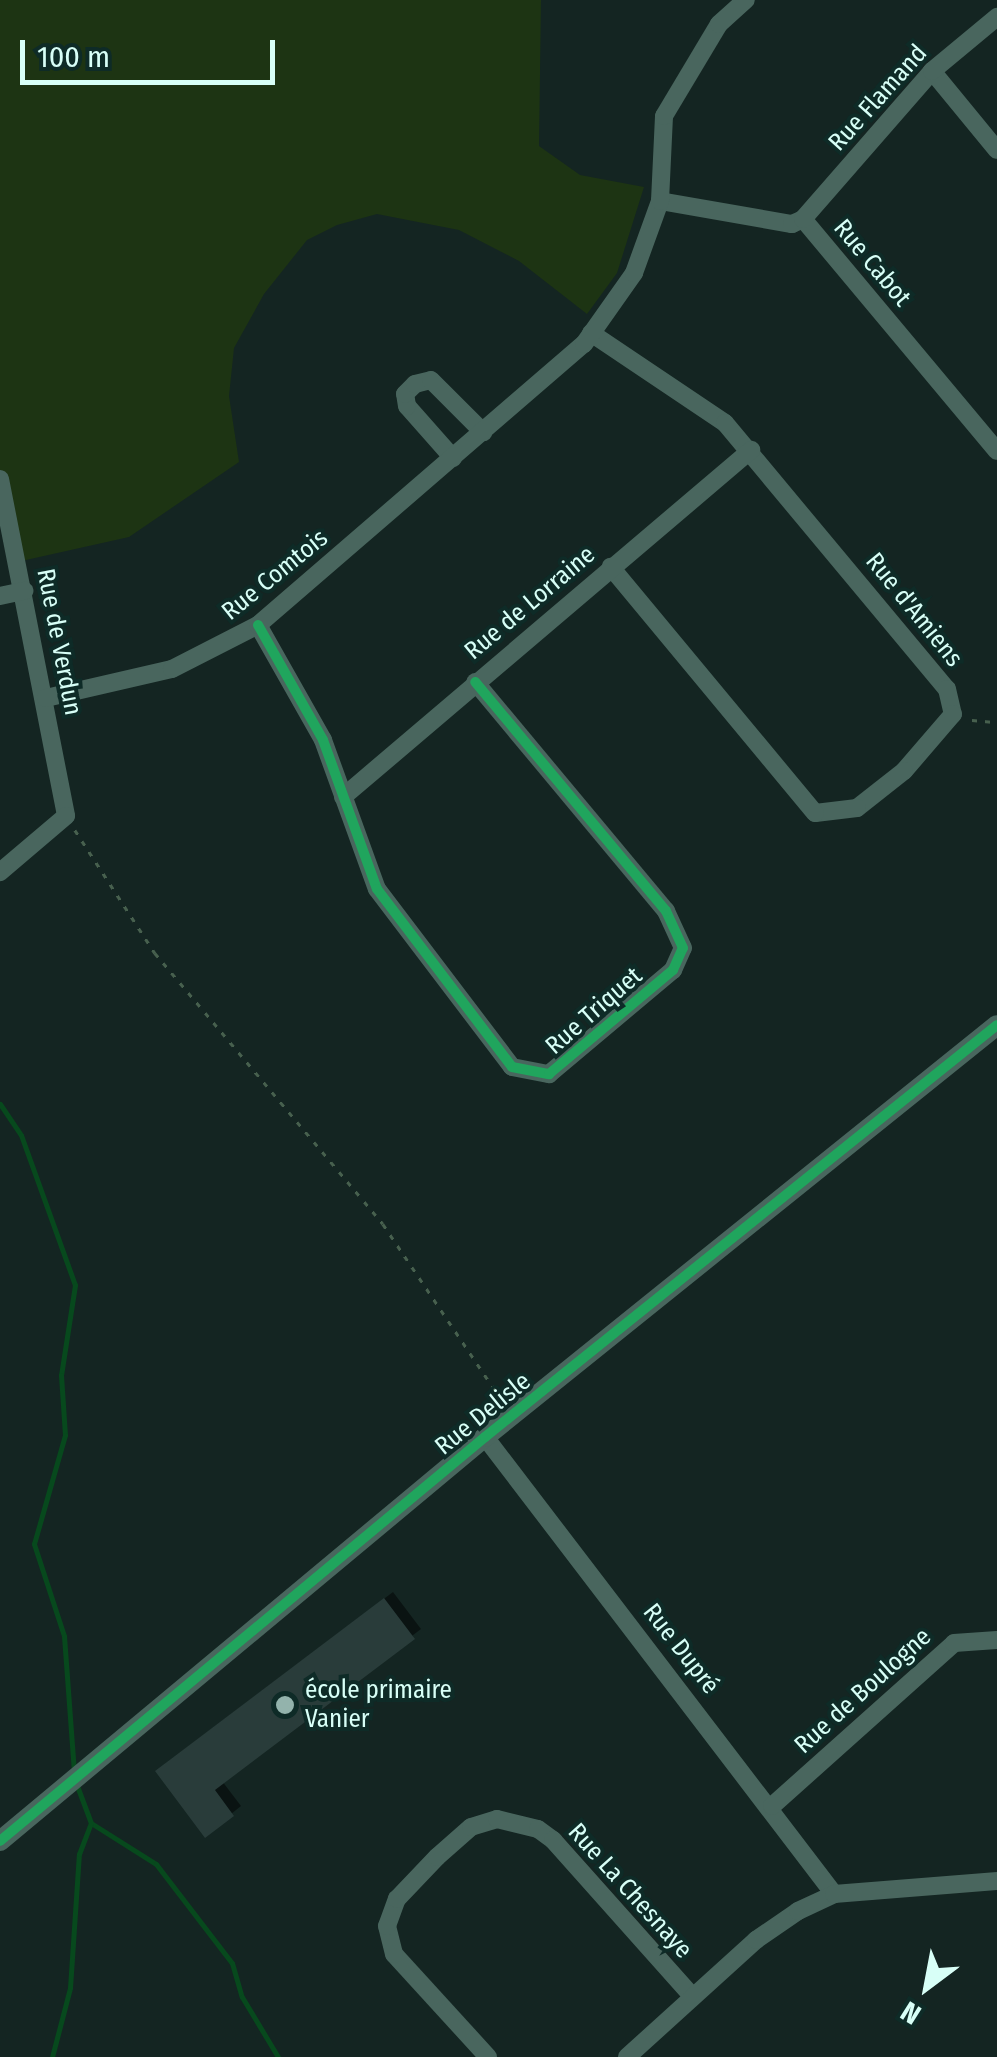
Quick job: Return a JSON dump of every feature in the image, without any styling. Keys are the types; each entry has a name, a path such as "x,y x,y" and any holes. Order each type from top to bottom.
{"street":[{"name":"Rue Comtois","path":"46,698 172,669 258,626 591,333 634,273 660,201 664,116 719,24 746,0"},
{"name":"Rue Flamand","path":"804,219 932,71 997,17"},
{"path":"932,71 997,150"},
{"name":"Rue Cabot","path":"660,201 792,224 804,219 997,451"},
{"name":"Rue d'Amiens","path":"591,333 725,423 947,690 950,719"},
{"path":"452,458 407,406 406,394 415,384 431,380 483,432"},
{"name":"Rue de Lorraine","path":"343,797 750,450"},
{"name":"Rue de Verdun","path":"0,479 46,698 66,816"},
{"path":"611,567 815,813 857,808 904,771 950,719"},
{"path":"0,596 24,591"},
{"name":"Rue Triquet","path":"258,626 324,740 377,889 512,1067 549,1074 566,1067 673,970 682,948 666,911 476,682"},
{"path":"0,872 66,816"},
{"name":"Rue Delisle","path":"0,1841 512,1414 997,1025"},
{"name":"Rue Dupré","path":"485,1437 772,1806 834,1894"},
{"name":"Rue de Boulogne","path":"772,1806 954,1643 997,1640"},
{"name":"Rue La Chesnaye","path":"488,2057 394,1954 387,1926 397,1899 437,1857 471,1827 497,1819 538,1829 552,1840 692,1996"},
{"path":"628,2057 756,1940 834,1894 997,1881"}],"path":[{"path":"950,719 997,722"},
{"path":"66,816 155,953 383,1224 444,1323 512,1414"}],"green space":[{"path":"0,0 541,0 539,146 580,175 644,187 617,273 587,314 519,261 459,230 377,214 337,225 307,240 264,294 234,348 229,396 239,462 129,537 17,562 0,480"}],"building":[{"name":"école primaire Vanier","path":"384,1598 415,1639 215,1790 234,1816 205,1838 155,1771"}],"waterway":[{"path":"0,1104 21,1135 75,1285 61,1375 65,1435 34,1544 64,1636 74,1772"},
{"path":"52,2057 70,1988 79,1854 91,1823 76,1783"},
{"path":"91,1823 156,1864 232,1963 242,1997 278,2057"}],"cycle path":[{"path":"258,625 323,740 377,889 512,1067 549,1074 673,970 683,948 666,911 475,682"},
{"path":"0,1841 485,1437 997,1025"}],"place":[{"name":"école primaire Vanier","path":"285,1705"}]}
